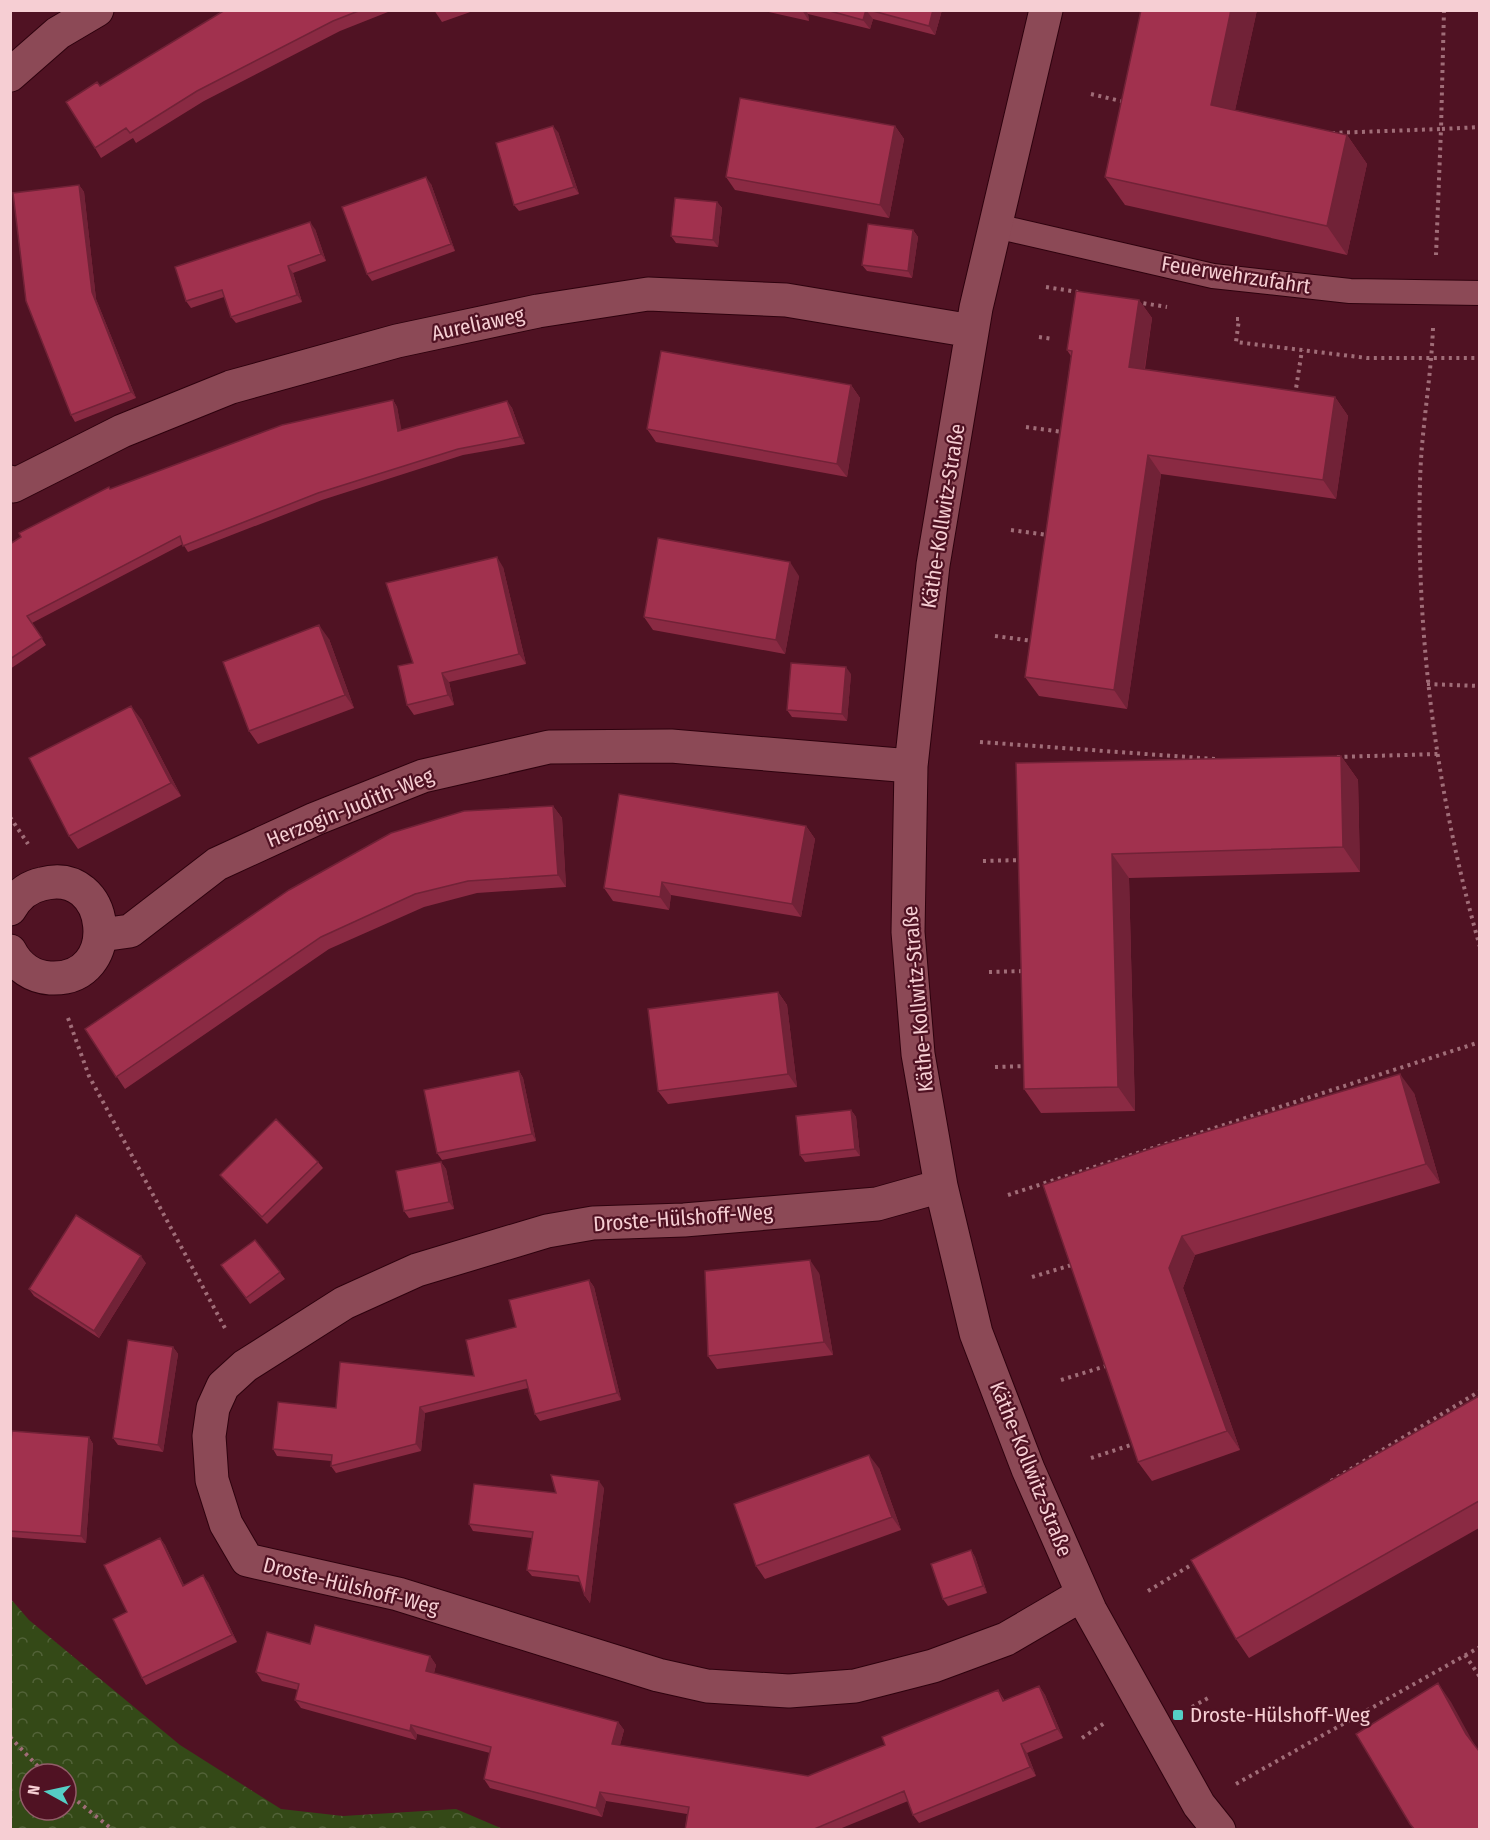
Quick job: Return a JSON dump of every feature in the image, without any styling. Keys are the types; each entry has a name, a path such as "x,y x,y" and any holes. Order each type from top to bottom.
{"street":[{"path":"10,75 58,33 97,10"},
{"name":"Käthe-Kollwitz-Straße","path":"1046,10 972,331 933,565 911,766 908,932 918,1054 941,1186 976,1333 1028,1469 1083,1594 1209,1817"},
{"name":"Aureliaweg","path":"10,482 12,486 122,431 231,387 397,341 538,311 637,295 786,300 972,331"},
{"name":"Herzogin-Judith-Weg","path":"101,935 130,931 217,864 315,819 423,776 549,747 671,746 911,766"},
{"path":"10,909 19,896 35,886 53,882 71,885 92,901 100,917 101,935 97,952 86,966 71,975 53,978 26,970 10,951"},
{"name":"Droste-Hülshoff-Weg","path":"941,1186 877,1204 684,1220 593,1223 547,1231 406,1275 344,1303 245,1366 223,1386 213,1408 209,1436 212,1480 226,1524 247,1560 398,1594 658,1676 707,1686 789,1691 855,1686 933,1666 1006,1639 1083,1594"}],"lane":[{"name":"Feuerwehrzufahrt","path":"996,226 1213,276 1350,291 1479,293"}],"path":[{"path":"1444,10 1432,357 1420,482 1427,684 1466,901 1479,947"},
{"path":"1091,94 1133,103"},
{"path":"1328,133 1479,127"},
{"path":"1046,287 1080,292"},
{"path":"1125,300 1171,308"},
{"path":"1227,317 1239,319 1236,342 1367,358 1479,358"},
{"path":"1039,338 1053,339"},
{"path":"1295,396 1302,350"},
{"path":"1026,427 1066,433"},
{"path":"1011,530 1051,536"},
{"path":"996,636 1036,642"},
{"path":"1427,684 1479,686"},
{"path":"980,742 1219,759"},
{"path":"1091,750 1091,762"},
{"path":"1332,757 1438,754"},
{"path":"983,861 1024,860"},
{"path":"989,972 1028,971"},
{"path":"53,978 90,1077 245,1366"},
{"path":"1008,1196 1210,1128 1479,1042"},
{"path":"995,1067 1029,1066"},
{"path":"1361,1080 1364,1089"},
{"path":"1276,1107 1279,1116"},
{"path":"1210,1128 1213,1136"},
{"path":"1032,1277 1076,1264"},
{"path":"1061,1380 1110,1365"},
{"path":"1324,1484 1479,1391"},
{"path":"1472,1396 1476,1401"},
{"path":"1090,1458 1138,1443"},
{"path":"1393,1443 1398,1450"},
{"path":"1148,1591 1206,1556"},
{"path":"1209,1817 1479,1647"},
{"path":"1465,1655 1479,1677"},
{"path":"1082,1738 1111,1718"},
{"path":"10,1737 34,1762"},
{"path":"78,1802 113,1830"}],"green space":[{"path":"10,1598 29,1620 180,1745 281,1809 343,1816 456,1809 503,1829 11,1829"}],"building":[{"path":"225,10 361,10 333,21 197,91 130,133 126,128 95,148 66,102 97,82 100,86"},
{"path":"826,10 866,10 863,20"},
{"path":"869,10 933,10 929,26"},
{"path":"1141,10 1231,10 1211,105 1347,135 1327,226 1105,177"},
{"path":"740,98 895,126 880,205 726,177"},
{"path":"553,126 574,187 514,205 496,143"},
{"path":"426,177 451,244 367,274 342,207"},
{"path":"79,185 92,292 131,392 71,415 26,301 13,193"},
{"path":"675,198 717,202 713,240 671,236"},
{"path":"310,222 321,254 288,266 297,295 231,317 222,290 186,301 175,267"},
{"path":"868,224 913,230 908,271 862,265"},
{"path":"1076,291 1139,300 1129,367 1335,397 1323,480 1148,455 1114,690 1025,677 1072,351 1067,350"},
{"path":"661,351 851,385 837,464 647,429"},
{"path":"393,400 398,431 507,401 520,437 458,449 318,493 183,546 180,536 27,616 42,638 10,659 10,544 21,537 19,533 109,487 110,489 282,425"},
{"path":"658,538 790,562 776,640 644,617"},
{"path":"497,557 519,654 442,673 448,695 407,705 398,666 413,663 386,583"},
{"path":"319,625 345,695 249,731 223,662"},
{"path":"791,663 846,667 842,714 787,710"},
{"path":"131,706 171,783 69,836 29,758"},
{"path":"1341,756 1343,847 1112,854 1118,1087 1024,1089 1016,763"},
{"path":"619,794 806,826 792,904 662,882 660,897 604,888"},
{"path":"553,806 558,875 468,881 415,894 321,937 116,1077 85,1029 289,890 391,833 464,811"},
{"path":"778,992 788,1074 658,1091 648,1009"},
{"path":"519,1071 532,1134 437,1153 424,1090"},
{"path":"1400,1074 1426,1164 1182,1236 1169,1268 1227,1431 1138,1462 1043,1185 1165,1144"},
{"path":"851,1110 855,1149 800,1155 796,1116"},
{"path":"276,1119 318,1162 262,1217 220,1175"},
{"path":"441,1162 449,1202 404,1211 396,1171"},
{"path":"76,1215 141,1256 94,1331 29,1289"},
{"path":"255,1240 280,1272 246,1298 221,1265"},
{"path":"810,1260 824,1342 708,1356 705,1271"},
{"path":"589,1280 617,1393 535,1414 526,1380 420,1407 416,1444 331,1466 332,1455 273,1449 278,1402 336,1408 340,1362 474,1376 466,1340 516,1327 509,1300"},
{"path":"128,1340 173,1347 158,1445 113,1438"},
{"path":"1479,1396 1479,1501 1236,1639 1191,1560"},
{"path":"12,1431 89,1437 81,1536 10,1531"},
{"path":"869,1455 892,1517 756,1566 734,1504"},
{"path":"551,1475 599,1481 585,1596 578,1576 527,1570 533,1532 469,1524 474,1484 556,1493"},
{"path":"160,1538 183,1586 203,1575 232,1635 142,1678 113,1619 127,1612 104,1565"},
{"path":"971,1550 983,1586 943,1599 931,1564"},
{"path":"315,1625 430,1656 426,1671 618,1722 612,1744 808,1776 885,1745 882,1737 998,1690 1003,1701 1039,1686 1057,1729 1021,1744 1030,1767 913,1815 904,1791 812,1830 685,1830 689,1807 600,1792 596,1808 484,1779 491,1747 411,1725 410,1731 295,1700 299,1684 256,1672 267,1632 310,1644"},
{"path":"1438,1683 1466,1734 1479,1751 1479,1830 1415,1830 1356,1734"}],"place":[{"name":"Droste-Hülshoff-Weg","path":"1178,1715"}]}
